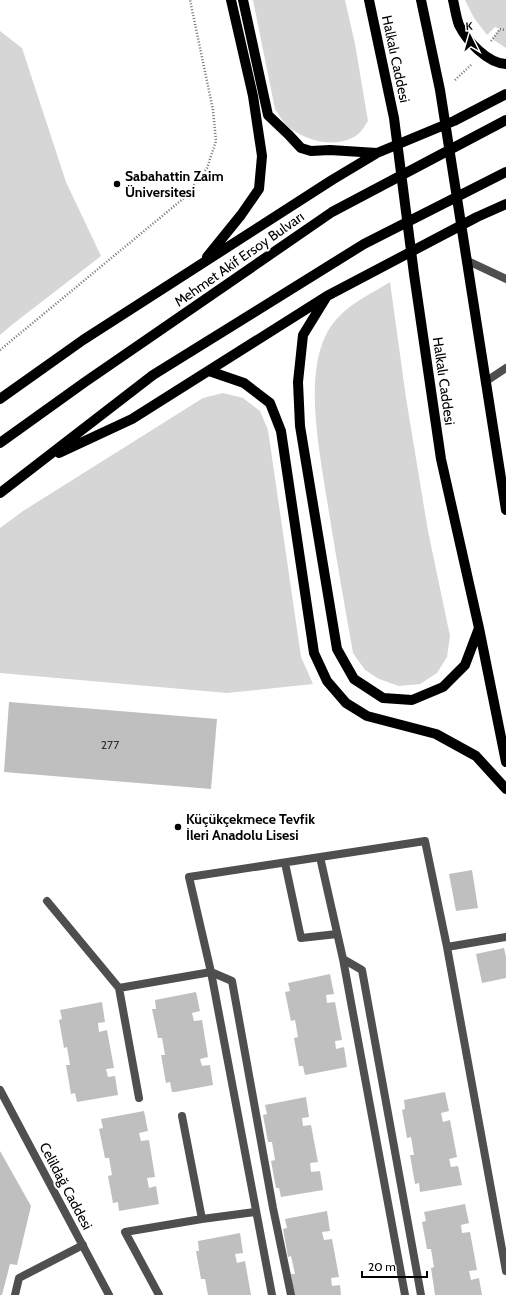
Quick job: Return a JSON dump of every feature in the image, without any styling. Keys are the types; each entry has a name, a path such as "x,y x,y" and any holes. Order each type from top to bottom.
{"main road":[{"path":"200,265 241,215 259,189 262,156 255,111 231,0"},
{"path":"243,0 268,115 301,148 311,151 330,150 377,153"},
{"name":"Halkalı Caddesi","path":"369,0 394,118 414,274 441,459 479,628 506,762"},
{"path":"422,0 440,90 506,510"},
{"path":"453,0 458,23 465,35 487,58 500,64 506,64"},
{"path":"0,399 83,340 326,184 377,153 454,121 506,94"},
{"name":"Mehmet Akif Ersoy Bulvarı","path":"0,443 85,382 332,212 506,120"},
{"path":"0,493 153,375 364,244 506,172"},
{"path":"43,460 132,419 327,296 477,217 506,204"},
{"path":"327,296 303,335 298,382 300,426 337,649 354,679 383,698 412,700 442,687 466,665 479,628"},
{"path":"209,371 244,383 270,403 281,431 314,653 327,681 346,702 367,716 436,734 476,756 506,789"}],"street":[{"path":"468,261 506,279"},
{"path":"486,382 506,368"},
{"path":"272,1295 255,1212 211,972 189,877 425,841 447,947 506,1271"},
{"path":"320,857 343,959 405,1295"},
{"path":"285,862 301,938 337,934"},
{"path":"47,901 119,988 139,1098"},
{"path":"447,947 506,936"},
{"path":"343,959 362,970 421,1295"},
{"path":"119,988 211,972 232,981 291,1295"},
{"name":"Celildağ Caddesi","path":"0,1090 109,1295"},
{"path":"182,1116 202,1220"},
{"path":"159,1295 126,1232 255,1212"},
{"path":"15,1295 19,1278 83,1245"}],"path":[{"path":"0,350 184,198 207,168 216,141 213,110 190,0"},
{"path":"488,44 500,29 506,30"},
{"path":"455,86 455,79 468,68"}],"shaded area":[{"path":"253,0 345,0 355,44 368,121 362,130 354,137 345,141 336,142 318,141 292,130 285,124 275,109"},
{"path":"465,0 506,0 506,48 492,39 500,29 495,27 487,35 474,18"},
{"path":"0,31 22,48 66,182 101,256 0,335"},
{"path":"390,282 406,398 428,531 450,636 447,657 437,673 420,684 399,686 379,679 365,670 353,653 321,461 315,394 319,353 331,326 338,317 354,304"},
{"path":"223,393 243,398 260,411 268,430 301,657 313,684 227,693 0,673 0,528 23,511 203,398"}],"building":[{"path":"9,702 217,719 211,789 4,772"},
{"path":"472,870 478,908 456,911 449,874"},
{"path":"504,948 506,957 506,978 482,983 476,954"},
{"path":"330,974 334,994 326,995 327,1003 335,1002 342,1040 335,1041 336,1049 344,1047 347,1067 305,1075 303,1066 299,1066 294,1038 298,1037 295,1020 291,1021 285,992 290,991 288,983"},
{"path":"196,992 200,1011 192,1013 194,1021 202,1020 208,1057 200,1059 202,1066 210,1065 213,1085 172,1092 170,1082 166,1083 161,1055 165,1055 162,1038 158,1038 152,1009 156,1009 155,1000"},
{"path":"102,1002 105,1022 98,1023 99,1032 107,1030 114,1068 106,1069 108,1077 115,1076 118,1095 77,1102 75,1093 71,1094 66,1065 70,1065 67,1047 64,1048 59,1020 62,1019 60,1010"},
{"path":"445,1092 449,1111 441,1113 443,1122 450,1120 457,1157 449,1159 451,1167 458,1166 462,1185 420,1192 419,1183 415,1184 410,1155 414,1155 411,1137 407,1138 402,1110 405,1109 404,1100"},
{"path":"306,1097 309,1117 302,1118 303,1126 311,1125 318,1162 310,1163 311,1172 320,1171 323,1190 281,1197 279,1188 276,1188 271,1161 275,1160 272,1142 268,1142 263,1115 267,1114 265,1105"},
{"path":"144,1111 148,1131 139,1133 141,1141 149,1140 155,1177 147,1178 149,1188 156,1186 159,1204 119,1211 118,1202 113,1203 108,1176 112,1175 109,1158 105,1158 99,1129 103,1128 101,1119"},
{"path":"0,1151 31,1206 17,1265 10,1264 2,1295 0,1295"},
{"path":"465,1204 469,1223 461,1225 462,1233 470,1232 477,1270 469,1271 471,1280 479,1278 482,1295 435,1295 431,1268 434,1267 431,1249 427,1249 422,1222 426,1221 424,1212"},
{"path":"327,1211 330,1231 322,1232 324,1240 332,1239 339,1277 331,1278 332,1286 340,1285 341,1295 294,1295 291,1274 295,1274 291,1256 288,1257 283,1229 287,1228 285,1219"},
{"path":"240,1233 243,1253 235,1254 237,1263 245,1261 251,1295 208,1295 205,1279 201,1279 196,1251 199,1251 198,1241"}],"place":[{"name":"Sabahattin Zaim Üniversitesi","path":"117,184"},
{"name":"Küçükçekmece Tevfik İleri Anadolu Lisesi","path":"178,827"}]}
